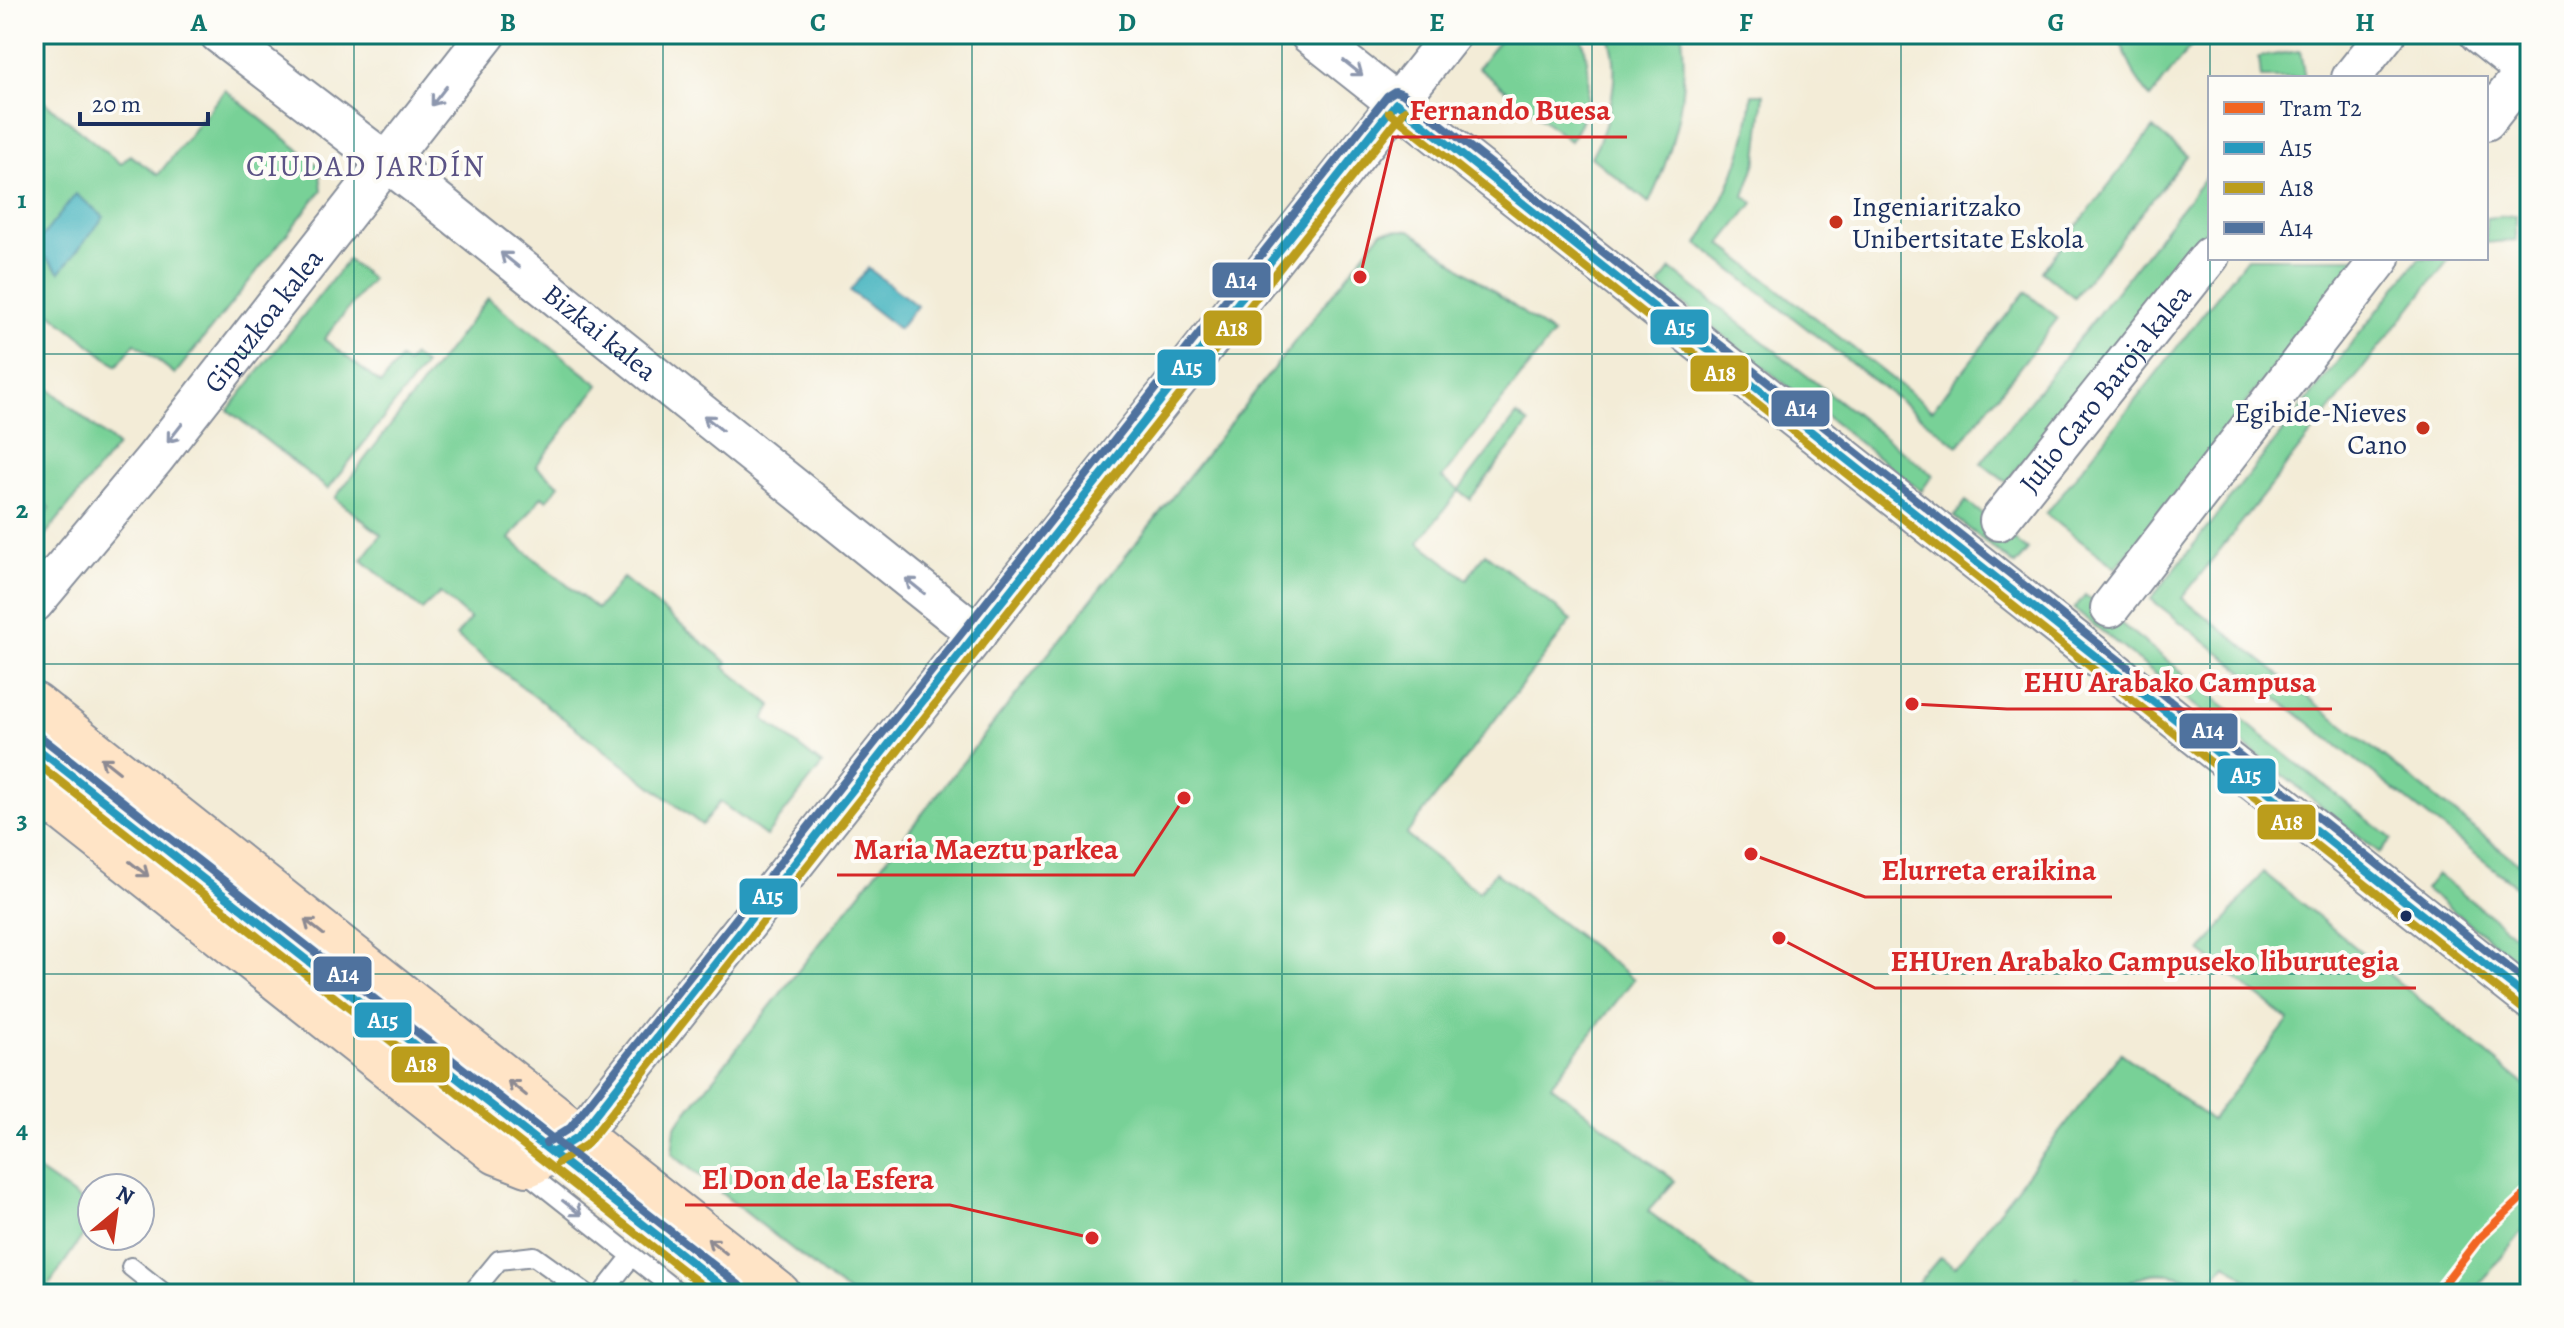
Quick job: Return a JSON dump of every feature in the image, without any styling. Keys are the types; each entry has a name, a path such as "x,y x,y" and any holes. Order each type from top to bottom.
{"street":[{"name":"Bizkai kalea","path":"219,34 386,163 977,634"},
{"name":"Gipuzkoa kalea","path":"34,603 155,458 487,34"},
{"path":"1309,34 2530,1000"},
{"path":"547,1150 977,634 1452,34"},
{"path":"2353,76 2386,34"},
{"path":"2479,34 2528,70 2488,119"},
{"name":"Julio Caro Baroja kalea","path":"1999,521 2208,259"},
{"path":"2110,608 2379,260"},
{"path":"39,727 547,1150"},
{"path":"34,786 547,1150 778,1294"}],"lane":[{"path":"547,1150 632,1256 680,1294"},
{"path":"547,1150 732,1294"},
{"path":"471,1294 499,1260 534,1256 587,1294"},
{"path":"602,1294 632,1256"},
{"path":"131,1267 165,1294"}],"green space":[{"path":"1504,34 1580,34 1587,61 1588,89 1582,117 1570,141 1478,68"},
{"path":"1608,34 1682,34 1683,78 1678,121 1666,163 1649,203 1591,157 1612,97 1614,64"},
{"path":"2117,34 2191,34 2192,45 2150,98 2135,76"},
{"path":"2300,51 2305,76 2261,76 2259,57"},
{"path":"225,90 319,166 322,190 175,374 135,343 117,366 34,300 34,110 42,100 121,164 130,155 158,175"},
{"path":"1752,94 1764,94 1757,159 1744,196 1753,203 1721,244 1932,410 2025,292 2058,318 1958,446 1698,244 1718,208 1741,154"},
{"path":"2153,128 2187,156 2074,297 2042,271"},
{"path":"2208,175 2208,229 2006,482 1981,463"},
{"path":"2516,215 2516,240 2488,243 2488,218"},
{"path":"1410,230 1553,335 1442,478 1459,490 1517,415 1529,424 1470,499 1459,491 1419,542 1467,579 1485,553 1572,620 1406,835 1479,892 1495,872 1634,979 1551,1085 1675,1181 1648,1211 1757,1294 849,1294 672,1154 675,1127 1382,231"},
{"path":"348,260 372,279 324,339 381,384 400,359 407,364 413,356 425,365 328,489 228,410"},
{"path":"2245,260 2358,260 2116,568 2046,514"},
{"path":"2417,260 2448,260 2182,598 2518,863 2530,849 2530,897 2151,599"},
{"path":"1671,269 1933,475 1921,491 1659,285"},
{"path":"488,298 599,385 536,466 559,485 547,500 542,496 510,539 597,609 623,578 728,663 724,667 772,706 764,719 822,765 766,836 720,802 702,825 456,636 470,619 440,593 422,610 362,560 381,535 335,498"},
{"path":"34,376 117,446 34,549 34,529 50,508 39,499 34,503"},
{"path":"1966,501 2028,550 2015,565 1954,517"},
{"path":"2085,595 2392,839 2380,853 2074,609"},
{"path":"2263,872 2530,1089 2530,1222 2472,1294 2265,1294 2226,1263 2206,1287 2183,1277 2160,1273 2138,1278 2117,1294 2099,1294 2077,1278 2064,1294 1909,1294 1940,1257 1955,1267 2121,1053 2211,1120 2289,1020 2201,952"},
{"path":"2437,874 2530,947 2530,971 2425,889"},
{"path":"34,1168 76,1197 76,1246 43,1294 34,1294"}],"water":[{"path":"76,194 104,217 60,272 34,247"},
{"path":"868,268 917,306 899,329 850,291"}],"tram line":[{"name":"T2","path":"2436,1294 2480,1237 2530,1190"}],"transit line":[{"name":"A14","path":"546,1143 570,1128 1387,96 1395,91 1403,94 2530,985"},
{"name":"A15","path":"1396,103 2530,1000"},
{"name":"A15","path":"552,1153 578,1137 1396,103"},
{"name":"A18","path":"558,1163 587,1144 1405,110"},
{"name":"A18","path":"1389,112 2523,1009"},
{"name":"A14","path":"41,737 739,1285"},
{"name":"A15","path":"34,746 732,1294"},
{"name":"A18","path":"34,761 713,1294"}],"place":[{"name":"Ingeniaritzako Unibertsitate Eskola","path":"1836,222"},
{"name":"Fernando Buesa","path":"1360,277"},
{"name":"Egibide-Nieves Cano","path":"2423,428"},
{"name":"EHU Arabako Campusa","path":"1912,704"},
{"name":"Maria Maeztu parkea","path":"1184,798"},
{"name":"Elurreta eraikina","path":"1751,854"},
{"name":"EHUren Arabako Campuseko liburutegia","path":"1779,938"},
{"name":"El Don de la Esfera","path":"1092,1238"}],"district":[{"name":"CIUDAD JARDÍN","path":"366,166"}]}
